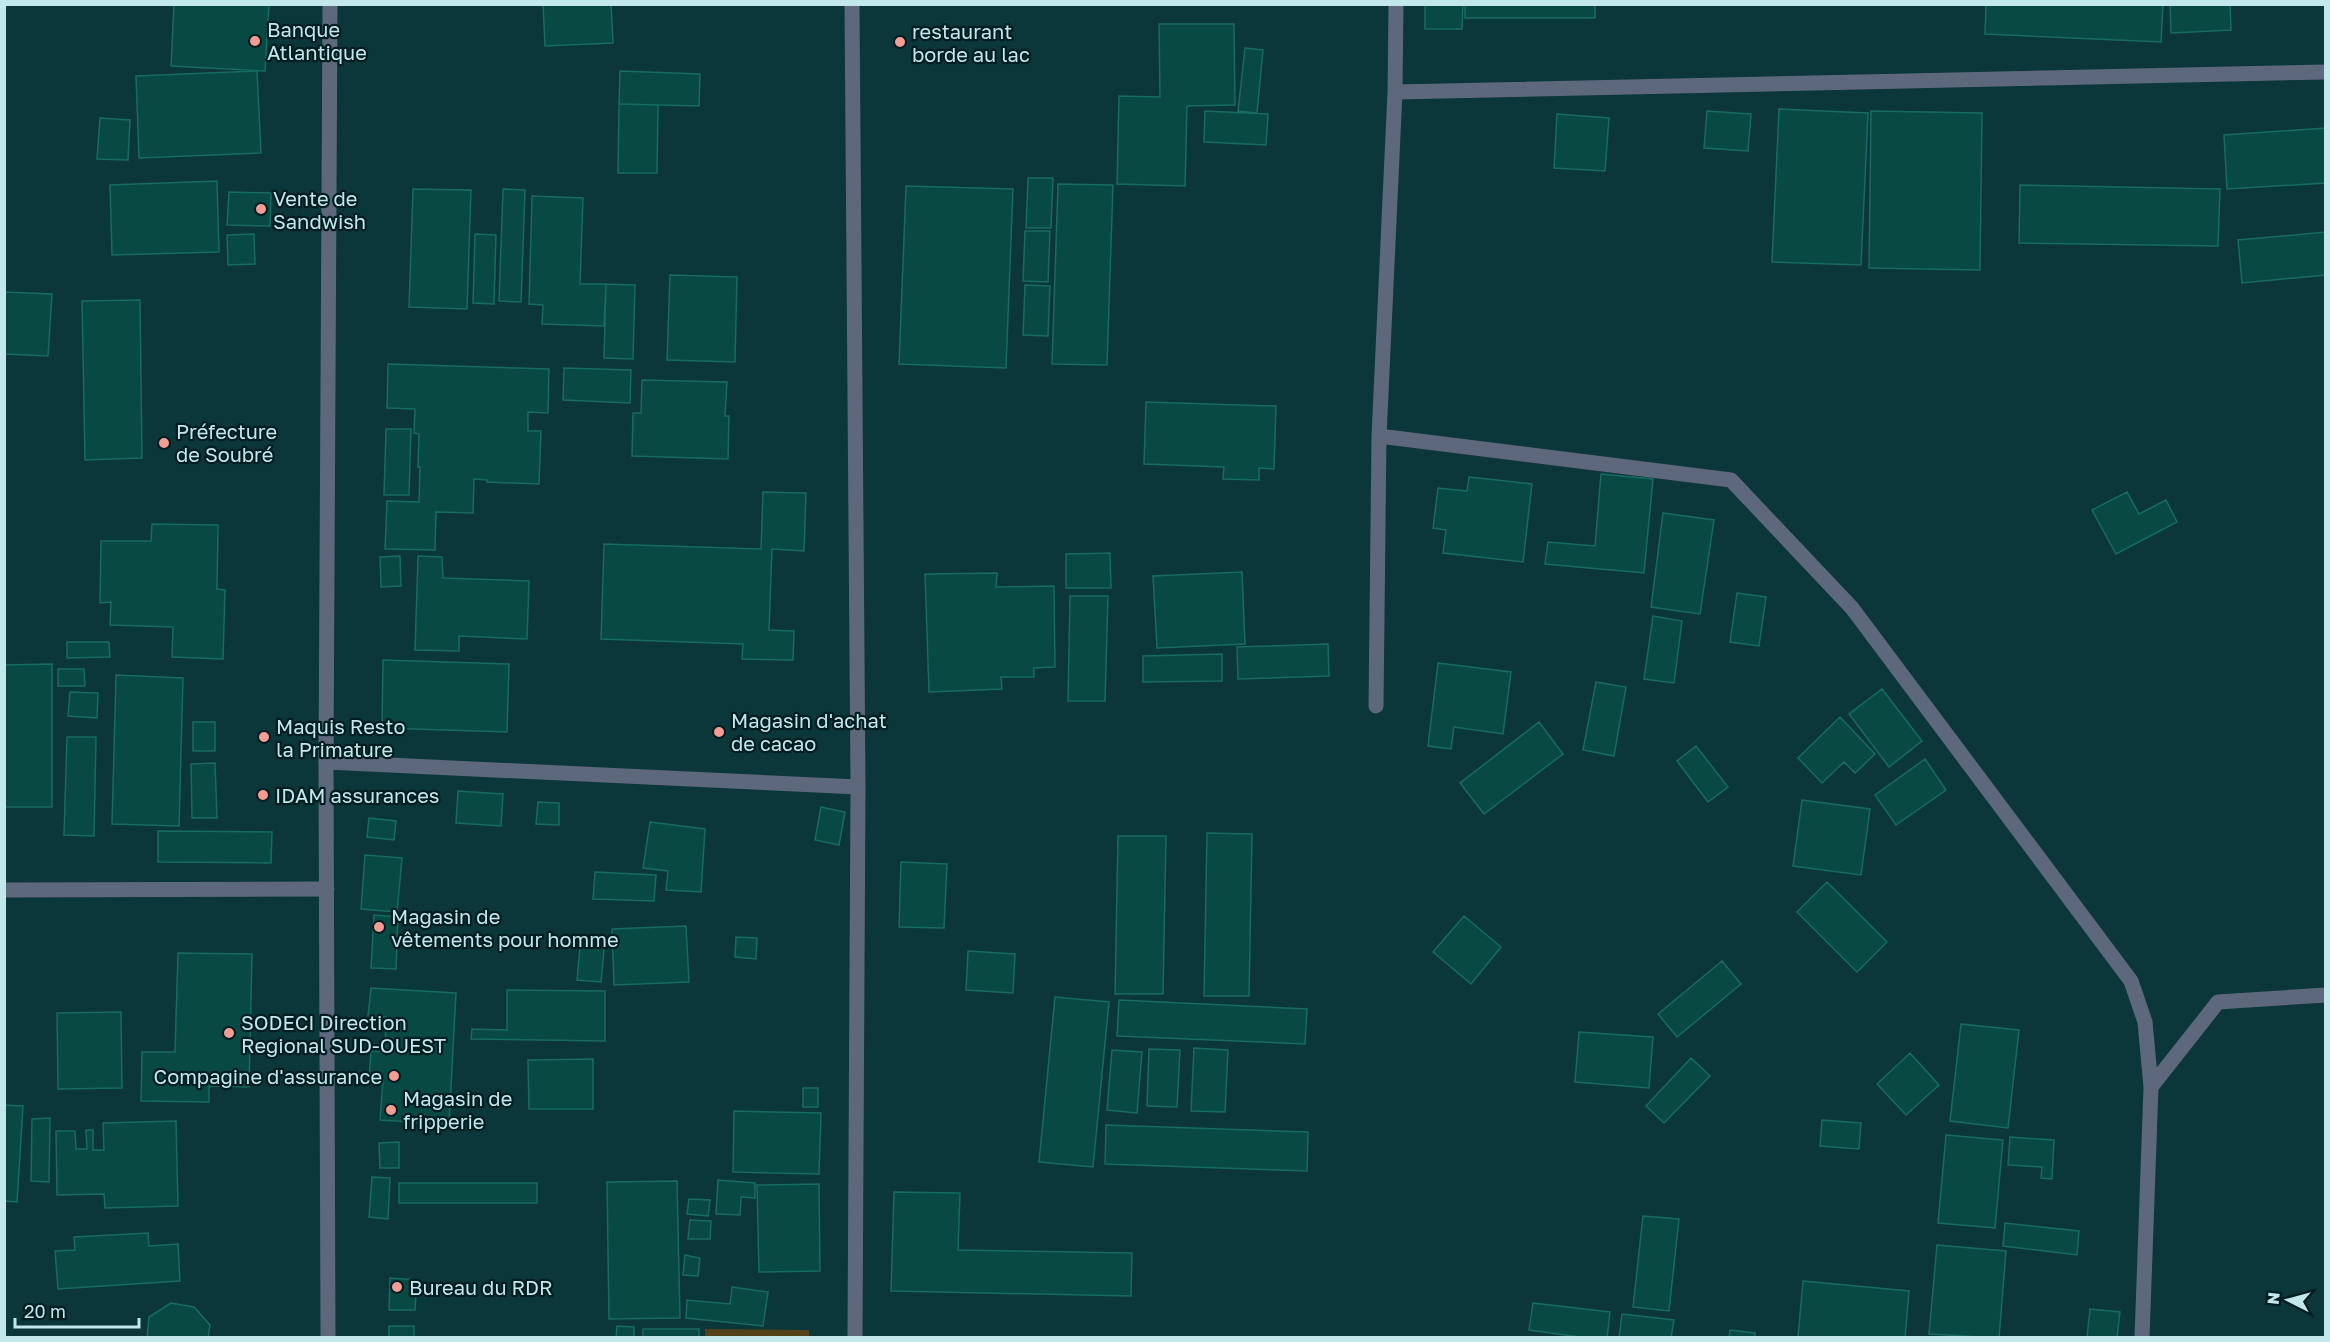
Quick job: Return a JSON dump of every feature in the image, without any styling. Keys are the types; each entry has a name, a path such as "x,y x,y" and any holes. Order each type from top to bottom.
{"street":[{"path":"328,1338 326,762 330,4"},
{"path":"852,4 858,787 855,1338"},
{"path":"1376,706 1379,436 1395,92 1396,4"},
{"path":"1395,92 2325,72"},
{"path":"1379,436 1731,480 1852,608 2131,981 2145,1022 2151,1087 2142,1338"},
{"path":"326,762 858,787"},
{"path":"4,890 327,889"},
{"path":"2151,1087 2218,1002 2325,995"}],"shaded area":[{"path":"705,1329 809,1330 809,1337 705,1337"}],"building":[{"path":"174,4 269,4 265,71 171,66"},
{"path":"543,4 611,4 613,43 545,46"},
{"path":"1425,4 1463,4 1462,29 1425,29"},
{"path":"1465,4 1595,4 1595,18 1465,18"},
{"path":"1986,4 2163,4 2161,42 1985,34"},
{"path":"2170,4 2230,4 2231,30 2171,33"},
{"path":"1159,24 1234,24 1235,105 1187,106 1185,186 1117,184 1119,96 1160,97"},
{"path":"1245,48 1263,50 1257,113 1238,111"},
{"path":"257,71 261,153 139,158 136,76"},
{"path":"620,71 700,74 699,106 619,104"},
{"path":"619,104 658,105 657,173 618,173"},
{"path":"1779,109 1868,113 1861,265 1772,262"},
{"path":"1205,111 1268,114 1266,145 1204,142"},
{"path":"1707,111 1751,114 1748,151 1704,148"},
{"path":"1871,111 1982,113 1980,270 1869,268"},
{"path":"1557,114 1609,118 1605,171 1554,168"},
{"path":"100,118 130,120 128,160 97,159"},
{"path":"2326,128 2326,183 2227,189 2224,135"},
{"path":"1028,178 1053,178 1051,228 1026,228"},
{"path":"217,181 219,252 112,255 110,185"},
{"path":"1058,184 1113,185 1107,365 1052,364"},
{"path":"2020,185 2220,189 2218,246 2019,243"},
{"path":"906,186 1013,189 1006,368 899,364"},
{"path":"413,189 471,190 467,309 409,307"},
{"path":"503,189 525,190 521,302 499,301"},
{"path":"229,192 271,193 270,226 227,225"},
{"path":"532,196 583,198 580,284 606,284 604,326 542,324 543,305 529,304"},
{"path":"1025,231 1050,231 1048,282 1023,281"},
{"path":"2326,232 2326,275 2242,283 2238,240"},
{"path":"254,234 255,264 228,265 227,235"},
{"path":"475,234 496,235 494,304 473,303"},
{"path":"670,275 737,277 735,362 667,360"},
{"path":"606,284 635,285 633,359 604,358"},
{"path":"1025,285 1050,286 1048,336 1023,335"},
{"path":"4,292 52,294 48,356 4,354"},
{"path":"140,300 142,458 85,460 82,301"},
{"path":"388,364 549,369 548,413 528,412 528,431 541,431 539,484 487,482 487,480 474,479 473,513 436,512 435,550 385,549 387,501 419,502 420,467 418,467 419,434 414,433 415,409 387,408"},
{"path":"564,368 631,370 630,403 563,400"},
{"path":"642,380 727,382 725,416 729,416 728,459 632,456 633,413 641,413"},
{"path":"1146,402 1276,406 1274,469 1259,468 1259,480 1223,479 1224,467 1144,464"},
{"path":"386,429 411,429 409,495 384,495"},
{"path":"1601,474 1653,479 1644,573 1545,564 1548,542 1595,546"},
{"path":"1469,477 1532,484 1523,562 1443,553 1446,530 1433,528 1438,488 1467,491"},
{"path":"763,492 806,493 804,551 772,549 769,630 794,631 793,660 742,659 743,644 601,639 604,544 761,549"},
{"path":"2127,492 2139,514 2166,500 2177,522 2116,554 2092,510"},
{"path":"1663,513 1714,520 1700,614 1651,607"},
{"path":"152,524 218,525 217,589 225,590 223,659 172,657 173,627 110,625 111,602 100,603 101,541 151,541"},
{"path":"1110,553 1111,588 1066,588 1066,554"},
{"path":"400,556 401,586 381,587 380,557"},
{"path":"418,556 442,557 443,578 529,581 527,639 459,636 459,651 415,650"},
{"path":"1242,572 1245,644 1157,648 1153,576"},
{"path":"997,573 996,587 1054,586 1055,667 1034,668 1034,677 1001,677 1002,689 929,692 925,574"},
{"path":"1737,593 1766,597 1759,646 1730,642"},
{"path":"1070,596 1108,596 1105,701 1068,701"},
{"path":"1653,616 1682,621 1674,683 1644,679"},
{"path":"67,642 109,642 110,657 67,658"},
{"path":"1328,644 1329,676 1238,679 1237,647"},
{"path":"1222,654 1222,681 1143,682 1143,656"},
{"path":"383,660 509,664 507,732 382,728"},
{"path":"1438,663 1511,672 1503,734 1454,727 1451,749 1428,746"},
{"path":"52,664 52,807 4,807 4,665"},
{"path":"58,669 84,669 85,686 58,686"},
{"path":"116,675 183,678 179,826 112,824"},
{"path":"1596,682 1626,687 1614,756 1583,750"},
{"path":"1882,689 1922,741 1889,767 1849,714"},
{"path":"70,692 98,693 97,718 68,716"},
{"path":"1840,717 1875,754 1855,773 1844,762 1822,783 1798,758"},
{"path":"193,722 215,722 215,751 193,751"},
{"path":"1539,722 1563,754 1484,814 1460,783"},
{"path":"67,737 96,737 94,836 64,835"},
{"path":"1696,746 1728,787 1708,802 1677,761"},
{"path":"1925,759 1946,790 1896,825 1875,795"},
{"path":"215,763 217,818 192,818 191,764"},
{"path":"458,791 503,794 501,826 456,823"},
{"path":"1802,800 1870,809 1861,875 1793,866"},
{"path":"538,802 559,803 559,825 536,824"},
{"path":"821,807 845,812 839,845 815,840"},
{"path":"369,818 396,821 394,840 367,837"},
{"path":"650,822 705,829 701,892 666,890 668,871 643,868"},
{"path":"158,831 272,832 271,863 158,862"},
{"path":"1207,833 1252,834 1249,996 1204,996"},
{"path":"1118,836 1166,836 1163,994 1115,994"},
{"path":"365,855 402,858 397,912 361,909"},
{"path":"901,862 947,864 944,928 899,927"},
{"path":"595,872 656,875 654,901 593,899"},
{"path":"1827,882 1887,942 1857,972 1797,912"},
{"path":"374,915 398,917 396,969 371,968"},
{"path":"1464,916 1501,947 1471,984 1433,952"},
{"path":"686,926 689,982 614,985 612,929"},
{"path":"581,937 605,940 601,982 577,980"},
{"path":"736,937 757,938 756,959 735,957"},
{"path":"968,951 1015,954 1013,993 966,990"},
{"path":"178,953 252,954 249,1087 209,1086 209,1102 141,1101 142,1052 175,1052"},
{"path":"1722,961 1741,984 1677,1037 1658,1014"},
{"path":"371,988 456,993 449,1124 380,1120 383,1080 369,1080 371,1051 385,1052 386,1017 368,1016"},
{"path":"507,990 605,991 605,1041 471,1039 472,1029 507,1030"},
{"path":"1055,997 1109,1002 1093,1167 1039,1162"},
{"path":"1119,1000 1307,1009 1305,1044 1117,1036"},
{"path":"121,1012 122,1088 58,1089 57,1013"},
{"path":"1961,1024 2019,1030 2008,1128 1950,1121"},
{"path":"1579,1032 1653,1037 1649,1088 1575,1082"},
{"path":"1194,1048 1228,1050 1225,1112 1191,1111"},
{"path":"1149,1049 1180,1050 1177,1107 1147,1106"},
{"path":"1112,1050 1142,1052 1137,1113 1107,1110"},
{"path":"1910,1053 1939,1085 1906,1115 1877,1084"},
{"path":"1691,1058 1710,1076 1664,1123 1646,1106"},
{"path":"593,1059 593,1109 529,1109 528,1060"},
{"path":"803,1088 818,1088 818,1107 803,1107"},
{"path":"4,1105 23,1106 17,1202 4,1201"},
{"path":"734,1111 821,1113 819,1174 733,1172"},
{"path":"50,1118 49,1182 31,1181 32,1119"},
{"path":"1822,1120 1861,1123 1859,1149 1820,1146"},
{"path":"176,1121 178,1206 105,1208 104,1194 57,1195 56,1131 75,1131 76,1149 87,1149 86,1130 93,1130 93,1150 104,1150 103,1123"},
{"path":"1106,1125 1308,1132 1307,1171 1105,1164"},
{"path":"1946,1135 2003,1140 1995,1228 1938,1223"},
{"path":"2010,1137 2054,1140 2052,1179 2041,1178 2042,1167 2008,1165"},
{"path":"399,1142 399,1168 380,1168 379,1143"},
{"path":"372,1177 390,1178 388,1219 369,1217"},
{"path":"718,1180 755,1183 755,1198 741,1197 740,1215 716,1214"},
{"path":"677,1181 680,1318 609,1319 607,1182"},
{"path":"399,1183 537,1183 537,1203 399,1203"},
{"path":"819,1184 820,1271 759,1272 757,1185"},
{"path":"894,1192 960,1193 958,1250 1132,1253 1131,1296 891,1291"},
{"path":"689,1199 710,1200 708,1216 687,1214"},
{"path":"1643,1216 1679,1219 1669,1311 1633,1307"},
{"path":"690,1220 711,1221 710,1239 688,1239"},
{"path":"2005,1223 2079,1231 2077,1255 2003,1246"},
{"path":"148,1233 149,1246 178,1244 180,1281 58,1289 55,1251 75,1250 74,1237"},
{"path":"1937,1245 2006,1251 1999,1338 1929,1334"},
{"path":"685,1255 700,1258 698,1276 683,1275"},
{"path":"390,1278 417,1280 415,1310 389,1310"},
{"path":"1803,1281 1909,1291 1905,1338 1798,1337"},
{"path":"732,1287 768,1292 763,1326 686,1318 687,1300 730,1304"},
{"path":"171,1303 194,1307 210,1325 208,1338 147,1338 149,1317"},
{"path":"1533,1303 1610,1312 1607,1338 1587,1338 1529,1330"},
{"path":"2090,1309 2120,1312 2117,1338 2087,1338"},
{"path":"1622,1314 1674,1320 1671,1338 1619,1338"},
{"path":"389,1326 414,1326 414,1338 389,1338"},
{"path":"617,1326 634,1327 634,1338 616,1338"},
{"path":"643,1329 699,1329 699,1338 643,1338"},
{"path":"1730,1330 1755,1333 1755,1338 1729,1338"}],"place":[{"name":"Banque Atlantique","path":"255,41"},
{"name":"restaurant borde au lac","path":"900,42"},
{"name":"Vente de Sandwish","path":"261,209"},
{"name":"Préfecture de Soubré","path":"164,443"},
{"name":"Magasin d'achat de cacao","path":"719,732"},
{"name":"Maquis Resto la Primature","path":"264,737"},
{"name":"IDAM assurances","path":"263,795"},
{"name":"Magasin de vêtements pour homme","path":"379,927"},
{"name":"SODECI Direction Regional SUD-OUEST","path":"229,1033"},
{"name":"Compagine d'assurance","path":"394,1076"},
{"name":"Magasin de fripperie","path":"391,1110"},
{"name":"Bureau du RDR","path":"397,1287"}]}
